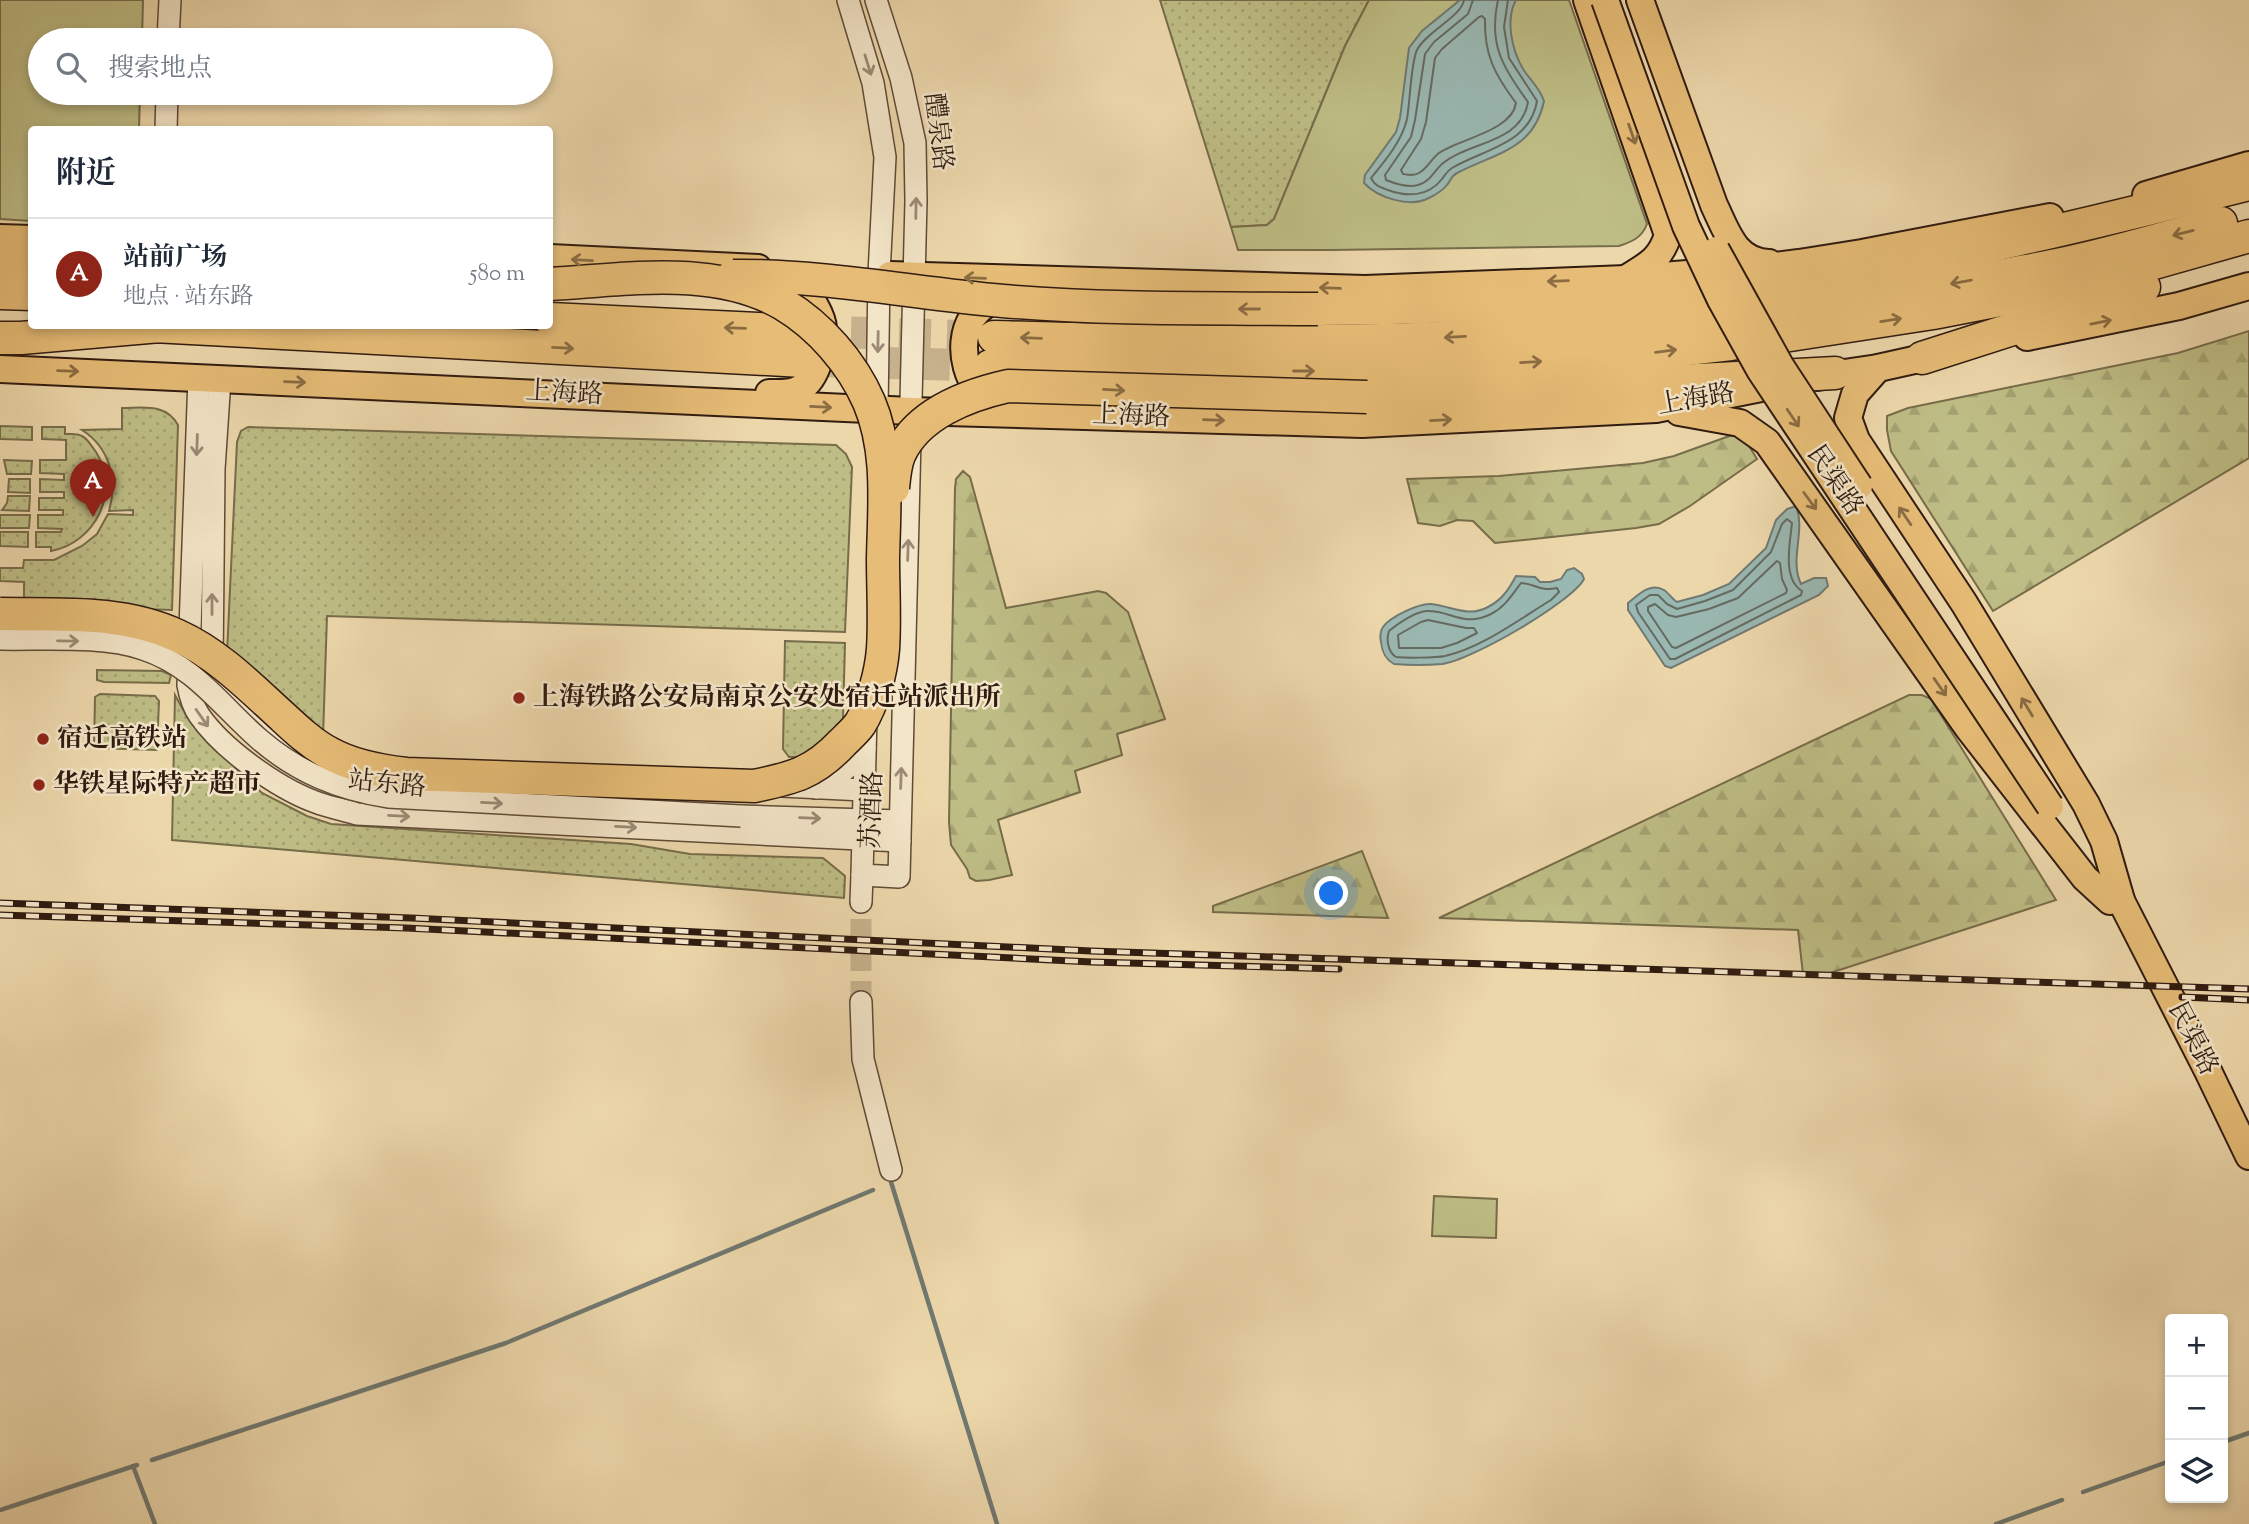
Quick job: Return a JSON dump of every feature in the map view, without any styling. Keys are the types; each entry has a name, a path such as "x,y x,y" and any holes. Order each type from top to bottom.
{"highway":[{"path":"553,284 673,277 772,276 1007,301 1127,308 1419,309 1559,303 1815,278 2056,232 2249,184"},
{"name":"上海路","path":"2249,216 2056,265 1918,290 1704,319 1417,339 1183,341 992,351 1350,372 1598,359 1731,344 1933,313 2042,292 2249,236"},
{"path":"0,253 28,253"},
{"path":"1922,358 2249,255"},
{"path":"0,265 28,267"},
{"path":"11,614 89,615 129,620 178,636 207,652 304,736 330,754 373,770 406,774 754,786 795,777 826,761 860,725 873,697 883,650 884,459 879,435 869,403 847,363 813,326 767,296 727,283 673,277"},
{"path":"0,293 28,294"},
{"path":"0,319 28,320"},
{"name":"上海路","path":"256,329 803,346 553,319"},
{"path":"0,338 125,329"},
{"path":"883,601 895,472 904,445 922,426 954,403 992,390 1019,386 1367,397 1835,373"},
{"path":"11,614 88,623 119,634 142,648"}],"main road":[{"path":"1587,0 1668,235 1663,250 1654,261 1626,279"},
{"name":"民渠路","path":"1605,0 1686,226 1721,300 1760,370 2057,802"},
{"name":"民渠路","path":"1623,0 1706,229 1722,262 1781,367 2132,925 2249,1156"},
{"path":"1640,0 1714,205 1727,233 1738,251 1750,261 1799,263"},
{"path":"553,258 915,276 1365,289 1626,279 1760,268 1863,253 2102,207 2249,165"},
{"path":"0,238 28,239"},
{"path":"606,396 789,393 807,384 822,348 823,326 817,311 802,290 789,284 615,261"},
{"path":"1116,282 1001,295 983,306 972,318 967,332 965,361 976,389 993,404 1016,409 1121,417"},
{"name":"上海路","path":"0,369 877,410 1362,424 1656,409 1835,373 1878,368 2179,306 2249,286"},
{"path":"1878,368 1855,394 1849,418 1856,440 1964,603 2086,804 2104,841 2116,900"},
{"path":"1656,409 1717,417 1740,423 1767,442 1969,729 2085,878 2116,900"}],"street":[{"path":"169,28 170,0"},
{"name":"醴泉路","path":"848,0 873,83 886,157 879,274"},
{"name":"醴泉路","path":"876,0 901,78 915,143 915,276"},
{"path":"166,126 167,105"},
{"name":"苏酒路","path":"879,274 862,875 899,877 915,276"},
{"name":"站东路","path":"210,378 214,469 212,667 218,681 230,694 278,739 306,757 351,767 863,790"},
{"name":"站东路","path":"210,378 188,685 198,713 212,731 246,761 282,787 319,804 358,814 900,831"},
{"path":"0,639 105,642 142,648 164,657 191,673 258,738 298,768 359,793 388,797 741,816 862,829"},
{"path":"816,788 833,781 865,749"},
{"path":"861,902 862,875"},
{"path":"861,1002 863,1059 891,1170"}],"green space":[{"path":"0,0 143,0 142,28 28,28 28,105 140,105 139,126 28,126 28,221 0,219"},
{"path":"1160,0 1369,0 1345,46 1274,219 1267,225 1231,227"},
{"path":"1369,0 1569,0 1647,224 1642,233 1619,246 1238,250 1231,227 1267,225 1274,219 1345,46"},
{"path":"2249,331 2249,458 1993,611 1891,451 1887,416 1908,408 2178,353"},
{"path":"122,408 161,410 178,425 172,610 24,605 24,582 0,581 0,568 23,568 24,560 54,560 82,546 97,534 108,514 133,515 133,510 109,511 113,488 109,466 99,446 82,430 122,429"},
{"path":"0,426 32,427 32,440 0,439"},
{"path":"42,427 65,427 65,434 78,434 86,439 103,467 106,483 99,514 91,527 67,546 51,551 51,547 36,547 36,532 61,532 62,529 38,528 38,515 63,515 63,510 39,510 39,498 64,498 64,492 40,492 40,479 64,480 64,474 40,473 40,460 66,460 66,440 42,439"},
{"path":"248,427 836,445 846,454 852,467 845,632 327,616 323,737 227,653 237,442 241,431"},
{"path":"1735,434 1749,446 1757,459 1690,506 1659,524 1636,528 1495,543 1473,521 1457,520 1440,526 1418,523 1407,479 1499,476 1643,463 1674,456"},
{"path":"4,460 32,461 31,474 7,474"},
{"path":"963,471 970,477 1006,608 1098,591 1106,593 1128,612 1165,719 1117,734 1122,755 1075,771 1080,792 998,820 1012,875 976,881 970,878 951,845 949,822 955,488 956,479"},
{"path":"9,479 30,479 30,493 8,492"},
{"path":"8,496 30,496 29,511 2,510"},
{"path":"0,515 30,515 29,528 0,528"},
{"path":"0,532 28,532 28,547 0,546"},
{"path":"785,641 845,643 842,756 789,757 783,749"},
{"path":"97,670 162,671 171,675 169,683 104,682 97,680"},
{"path":"100,694 155,696 159,701 157,750 94,748 95,697"},
{"path":"175,695 187,717 262,793 307,816 331,824 631,844 690,854 823,858 845,876 844,898 172,840"},
{"path":"1909,695 1922,695 1931,699 2056,900 1824,975 1803,974 1798,930 1439,918"},
{"path":"1362,851 1388,918 1213,912 1213,906"},
{"path":"1434,1196 1497,1199 1496,1238 1432,1236"}],"water":[{"path":"1460,0 1516,0 1510,26 1513,44 1523,69 1544,101 1539,117 1522,140 1511,148 1455,174 1443,189 1429,198 1404,202 1386,197 1364,183 1365,175 1396,132 1409,48 1422,31"},
{"path":"1796,506 1799,516 1797,565 1801,584 1814,578 1826,578 1828,586 1819,595 1671,668 1665,666 1628,610 1628,603 1649,588 1664,590 1677,602 1729,584 1766,548 1776,520 1787,509"},
{"path":"1574,568 1584,579 1561,602 1474,653 1442,664 1412,665 1394,664 1383,652 1380,639 1382,629 1405,611 1431,604 1466,611 1481,610 1501,598 1516,576 1535,577 1540,582 1550,582 1561,579 1567,570"}],"waterway":[{"path":"891,1182 997,1524"},
{"path":"152,1460 506,1343 873,1190"},
{"path":"2228,1440 2249,1433"},
{"path":"2083,1492 2165,1463"},
{"path":"0,1510 137,1465"},
{"path":"133,1466 155,1524"},
{"path":"1996,1524 2062,1500"}],"tunnel":[{"path":"803,331 994,337"},
{"path":"822,361 990,366"},
{"path":"861,902 861,1002"}],"railway":[{"path":"0,903 411,918 1091,951 2249,989"},
{"path":"0,915 406,928 1092,962 1339,969"},
{"path":"2182,997 2249,1000"}],"place":[{"name":"站前广场","path":"93,517"},
{"name":"上海铁路公安局南京公安处宿迁站派出所","path":"519,698"},
{"name":"宿迁高铁站","path":"43,739"},
{"name":"华铁星际特产超市","path":"39,785"}]}
